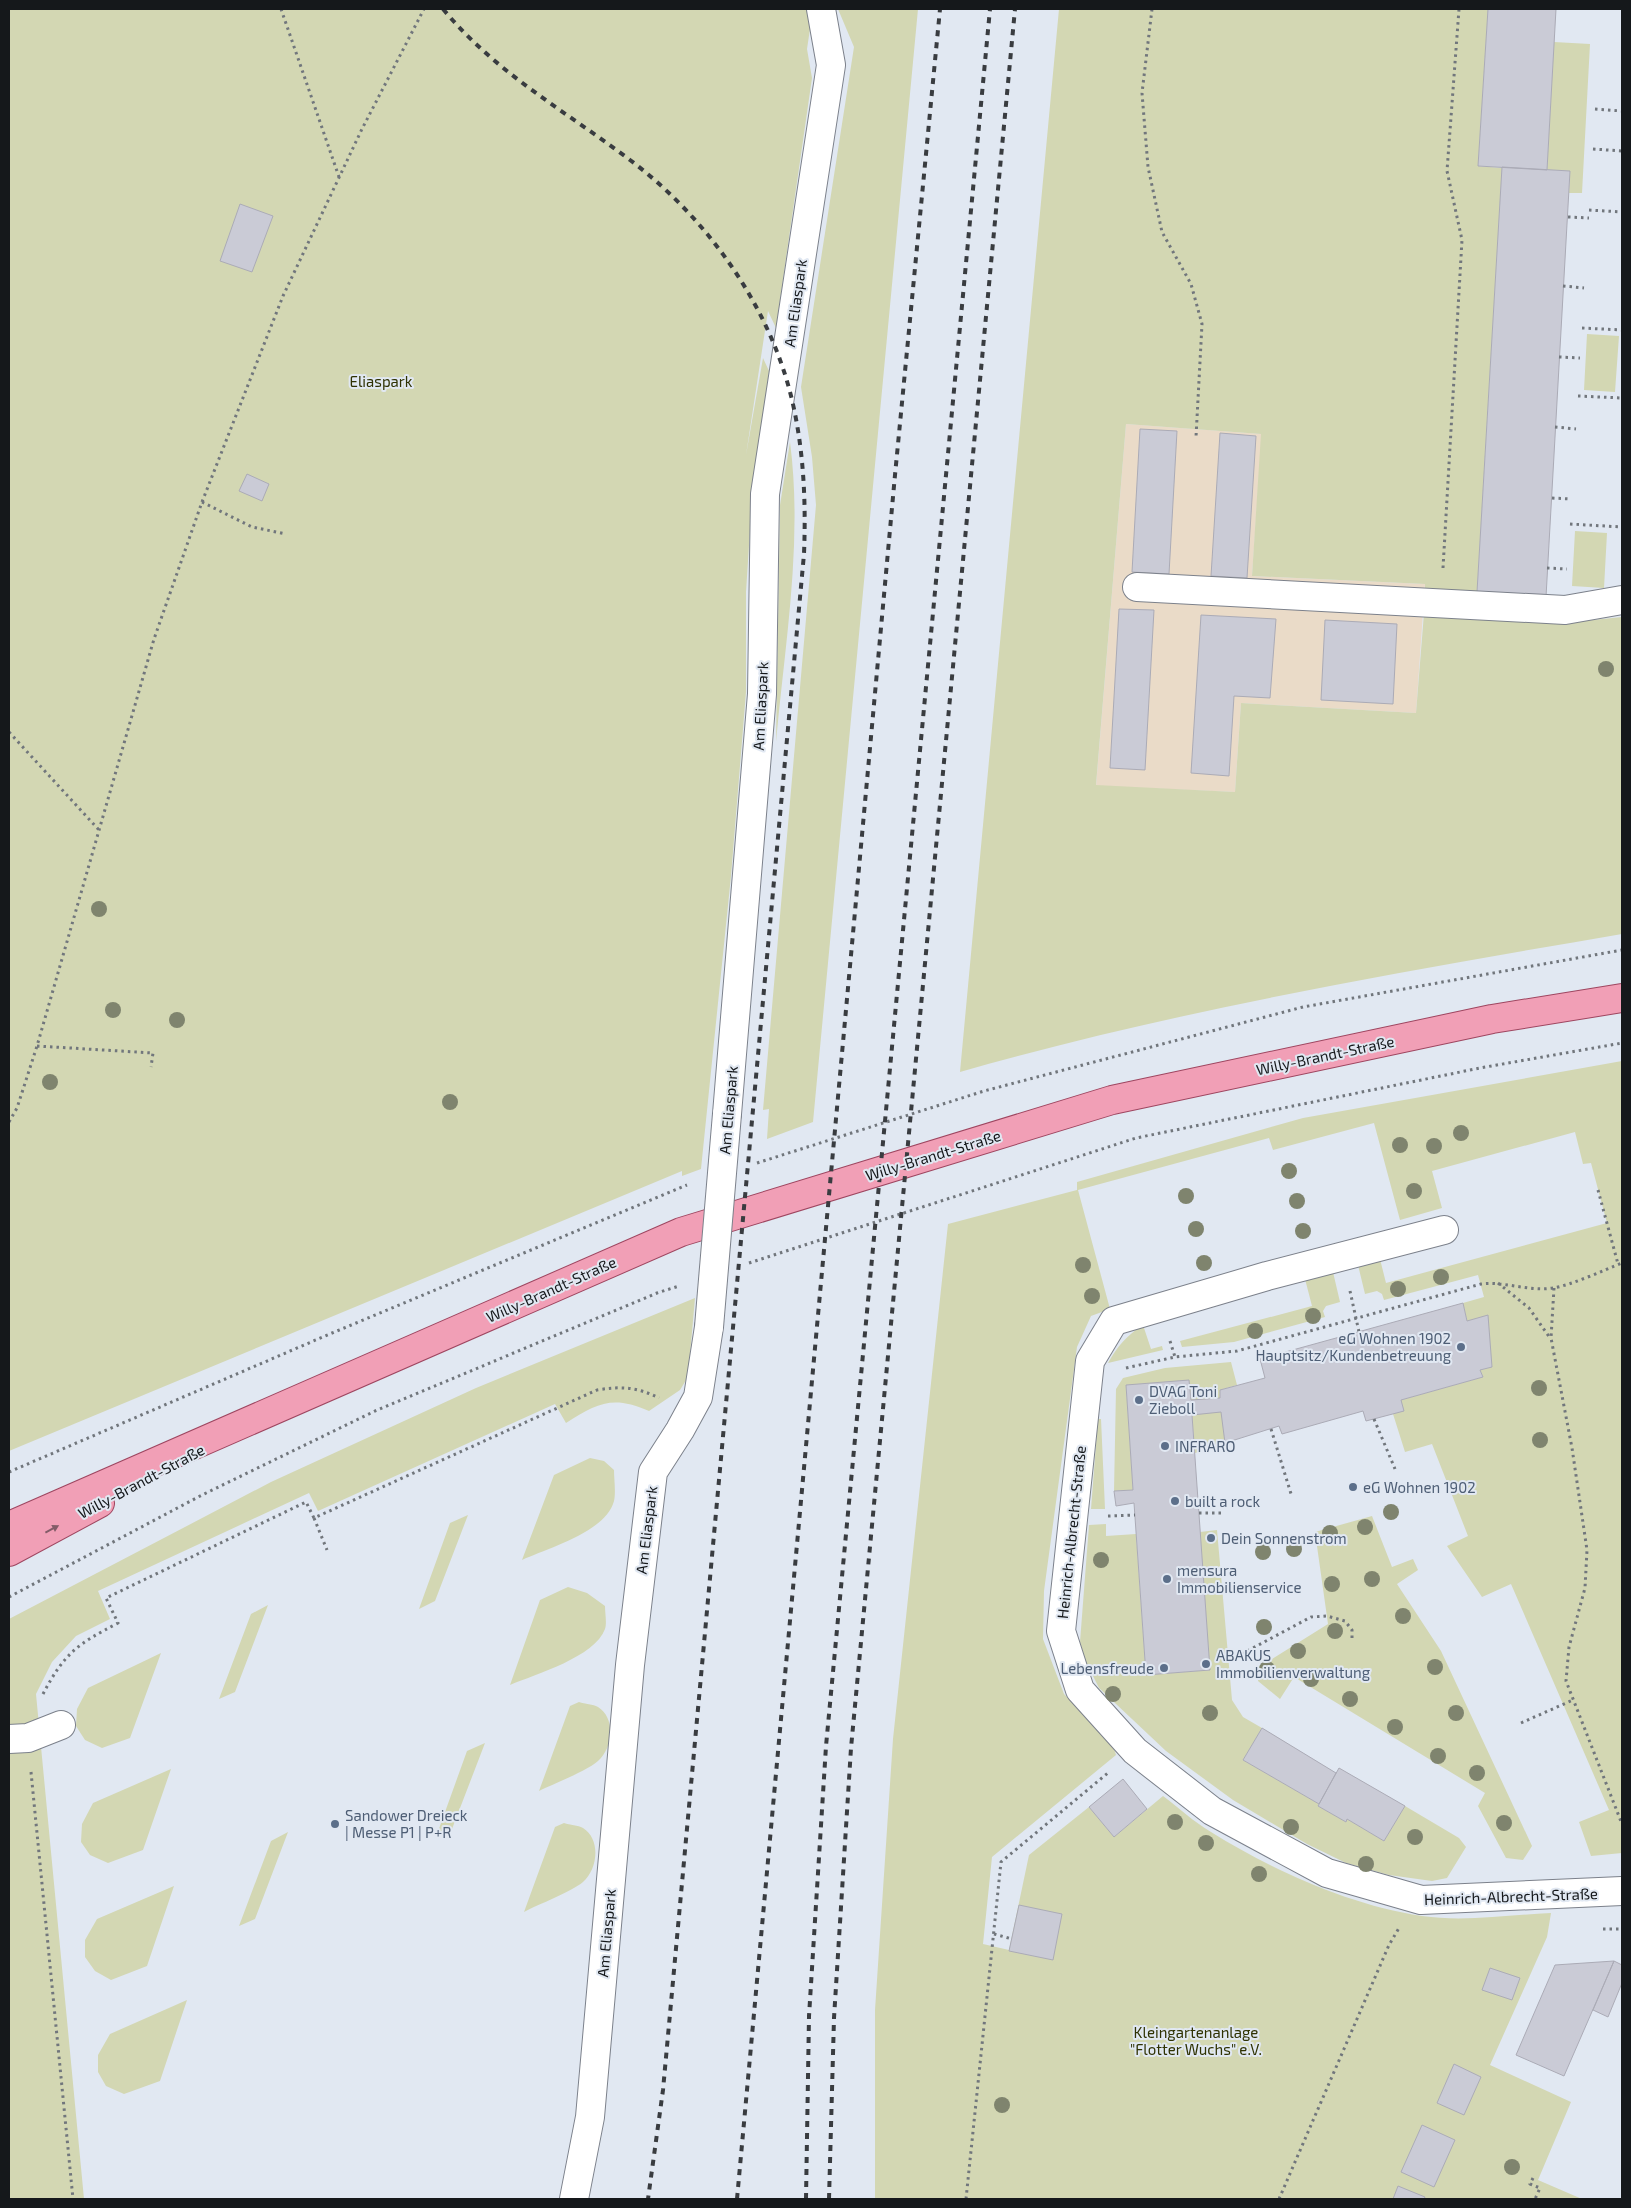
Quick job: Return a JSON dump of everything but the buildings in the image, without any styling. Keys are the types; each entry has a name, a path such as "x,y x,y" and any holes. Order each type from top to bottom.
{"main road":[{"name":"Willy-Brandt-Straße","path":"9,1526 681,1232 1112,1100 1492,1019 1622,998"},
{"name":"Willy-Brandt-Straße","path":"9,1552 273,1410"}],"street":[{"name":"Am Eliaspark","path":"574,2199 590,2117 630,1665 653,1472 680,1430 698,1397 709,1327 762,694 765,494 831,65 821,9"},
{"path":"1137,587 1564,610 1622,600"},
{"name":"Heinrich-Albrecht-Straße","path":"1444,1230 1249,1281 1114,1321 1090,1361 1060,1631 1080,1690 1135,1751 1212,1811 1327,1873 1421,1900 1622,1892"},
{"path":"18,1738 61,1725"}],"path":[{"path":"281,9 339,178"},
{"path":"9,1122 17,1108 38,1046 154,639 202,502 284,296 339,178 424,9"},
{"path":"1152,9 1142,93 1148,167 1162,232 1191,284 1202,324 1196,437"},
{"path":"1442,602 1462,240 1447,171 1459,9"},
{"path":"1595,109 1622,111"},
{"path":"1593,149 1622,152"},
{"path":"1589,210 1622,212"},
{"path":"1568,217 1589,218"},
{"path":"1564,286 1584,288"},
{"path":"1582,328 1622,330"},
{"path":"1559,357 1580,358"},
{"path":"1578,396 1622,398"},
{"path":"1555,427 1576,429"},
{"path":"1552,498 1571,499"},
{"path":"202,502 252,526 286,534"},
{"path":"1570,524 1622,527"},
{"path":"1547,568 1567,569"},
{"path":"9,732 99,830"},
{"path":"742,1266 1136,1138 1480,1068 1622,1043"},
{"path":"38,1046 153,1053 151,1067"},
{"path":"1088,1377 1175,1357 1237,1351 1481,1284 1497,1282 1528,1288 1554,1288 1620,1264 1598,1190"},
{"path":"1497,1282 1529,1308 1550,1338"},
{"path":"9,1597 202,1495 375,1411 657,1293 685,1284"},
{"path":"1554,1288 1550,1338 1572,1448 1587,1550 1585,1588 1569,1647 1566,1681 1622,1824"},
{"path":"1357,1317 1359,1332"},
{"path":"314,1518 597,1390 618,1386 642,1389 663,1400 680,1430"},
{"path":"1374,1419 1395,1470"},
{"path":"1271,1429 1292,1497"},
{"path":"73,2199 18,1738 31,1718 59,1665 82,1642 118,1623 106,1598 306,1502 327,1550"},
{"path":"1199,1513 1224,1513"},
{"path":"1236,1658 1311,1617 1326,1616 1345,1621 1352,1630 1352,1641"},
{"path":"1522,1723 1573,1700"},
{"path":"966,2199 1001,1862 1135,1751"},
{"path":"994,1934 1012,1939"},
{"path":"1278,2199 1389,1945"},
{"path":"1533,2178 1530,2184 1540,2188 1535,2199"}],"shaded area":[{"path":"1126,424 1262,434 1252,576 1425,584 1416,713 1241,703 1235,792 1096,786"}],"green space":[{"name":"Eliaspark","path":"9,9 813,9 807,49 812,78 776,328 768,311 746,455 763,358 769,371 752,499 746,592 746,692 731,876 701,1169 682,1176 682,1171 9,1451"},
{"path":"838,9 918,9 813,1122 767,1139 769,1109 763,1110 816,505 812,457 801,387 854,47"},
{"path":"1059,9 1488,9 1478,166 1502,168 1477,592 1425,590 1425,584 1252,576 1261,434 1126,424 1096,785 1235,792 1241,703 1416,713 1424,613 1563,623 1622,617 1622,934 1372,978 1206,1011 1042,1050 960,1072"},
{"path":"1554,42 1590,44 1582,193 1569,193 1570,171 1547,170"},
{"path":"1587,334 1619,336 1615,392 1584,390"},
{"path":"790,442 794,479 794,554 776,742 780,505"},
{"path":"1575,531 1607,533 1604,588 1572,586"},
{"name":"Kleingartenanlage \"Flotter Wuchs\" e.V.","path":"1622,1061 1622,1853 1591,1856 1579,1822 1609,1810 1511,1584 1482,1597 1447,1546 1468,1536 1432,1444 1405,1452 1393,1414 1401,1400 1483,1377 1480,1370 1492,1367 1487,1316 1467,1321 1463,1303 1484,1297 1478,1275 1384,1300 1382,1294 1377,1291 1365,1294 1358,1265 1380,1259 1386,1283 1607,1223 1591,1163 1583,1164 1575,1132 1432,1171 1442,1208 1400,1220 1374,1123 1273,1150 1269,1138 1078,1190 1110,1309 1091,1316 1077,1347 1044,1591 1043,1639 1064,1694 1112,1742 1116,1755 992,1857 983,1944 1009,1950 1029,1855 1089,1807 1114,1837 1163,1796 1205,1828 1260,1860 1286,1873 1367,1904 1438,1918 1551,1913 1547,1937 1490,2065 1571,2102 1538,2180 1582,2199 875,2199 875,2010 893,1739 948,1224 1077,1190 1077,1182 1303,1118"},
{"path":"1333,1272 1340,1302 1326,1306 1323,1311 1325,1317 1234,1342 1182,1347 1180,1341 1312,1306 1305,1279"},
{"path":"695,1298 688,1377 680,1390 649,1411 625,1403 615,1402 596,1406 566,1423 555,1404 318,1511 309,1493 98,1591 110,1619 76,1636 52,1662 36,1694 84,2199 9,2199 9,1619 271,1482 476,1388"},
{"path":"1143,1325 1151,1349 1162,1346 1163,1350 1108,1363 1123,1342"},
{"path":"1231,1362 1237,1385 1220,1390 1225,1443 1195,1453 1189,1381 1126,1386 1133,1490 1114,1491 1116,1389 1123,1378 1165,1368"},
{"path":"1098,1419 1101,1419 1105,1509 1091,1509"},
{"path":"590,1458 604,1461 614,1470 615,1497 609,1512 600,1522 575,1538 522,1560 554,1475"},
{"path":"468,1515 435,1601 419,1609 450,1523"},
{"path":"1372,1516 1392,1567 1413,1559 1418,1570 1397,1584 1441,1651 1532,1846 1523,1860 1506,1858 1478,1806 1485,1793 1294,1677 1280,1699 1258,1681 1259,1667 1328,1624 1315,1532"},
{"path":"1106,1524 1106,1536 1136,1534 1146,1675 1210,1670 1200,1532 1217,1530 1232,1700 1243,1717 1262,1728 1243,1760 1319,1804 1318,1806 1346,1822 1347,1819 1384,1841 1405,1806 1459,1838 1466,1847 1447,1878 1432,1881 1389,1875 1346,1863 1307,1844 1233,1800 1166,1751 1099,1688 1086,1662 1080,1642 1089,1525"},
{"path":"568,1587 587,1593 605,1606 605,1629 590,1648 577,1656 549,1670 510,1685 540,1600"},
{"path":"268,1605 235,1692 219,1699 251,1614"},
{"path":"161,1653 130,1738 102,1748 85,1740 76,1726 77,1709 88,1688"},
{"path":"579,1702 598,1707 608,1718 610,1733 607,1749 598,1761 592,1765 539,1791 570,1706"},
{"path":"485,1743 452,1829 436,1837 467,1751"},
{"path":"171,1769 143,1850 108,1863 90,1855 81,1842 82,1824 93,1803"},
{"path":"564,1823 583,1828 593,1839 595,1854 592,1870 578,1886 524,1912 555,1827"},
{"path":"288,1832 255,1919 239,1926 271,1841"},
{"path":"174,1886 147,1966 111,1980 95,1971 85,1957 85,1940 97,1919"},
{"path":"187,2000 160,2081 124,2094 106,2086 98,2072 98,2055 110,2034"}],"railway":[{"path":"443,9 464,32 508,72 630,160 658,183 685,209 709,237 732,266 768,331 782,365 792,400 802,458 805,516 804,554 663,2090 648,2199"},
{"path":"737,2199 895,475 940,9"},
{"path":"806,2199 809,2016 826,1746 990,9"},
{"path":"829,2199 834,2018 851,1748 1015,9"}],"place":[{"name":"eG Wohnen 1902 Hauptsitz/Kundenbetreuung","path":"1461,1347"},
{"name":"DVAG Toni Zieboll","path":"1139,1400"},
{"name":"INFRARO","path":"1165,1446"},
{"name":"eG Wohnen 1902","path":"1353,1487"},
{"name":"built a rock","path":"1175,1501"},
{"name":"Dein Sonnenstrom","path":"1211,1538"},
{"name":"mensura Immobilienservice","path":"1167,1579"},
{"name":"ABAKUS Immobilienverwaltung","path":"1206,1664"},
{"name":"Lebensfreude","path":"1164,1668"},
{"name":"Sandower Dreieck | Messe P1 | P+R","path":"335,1824"}]}
